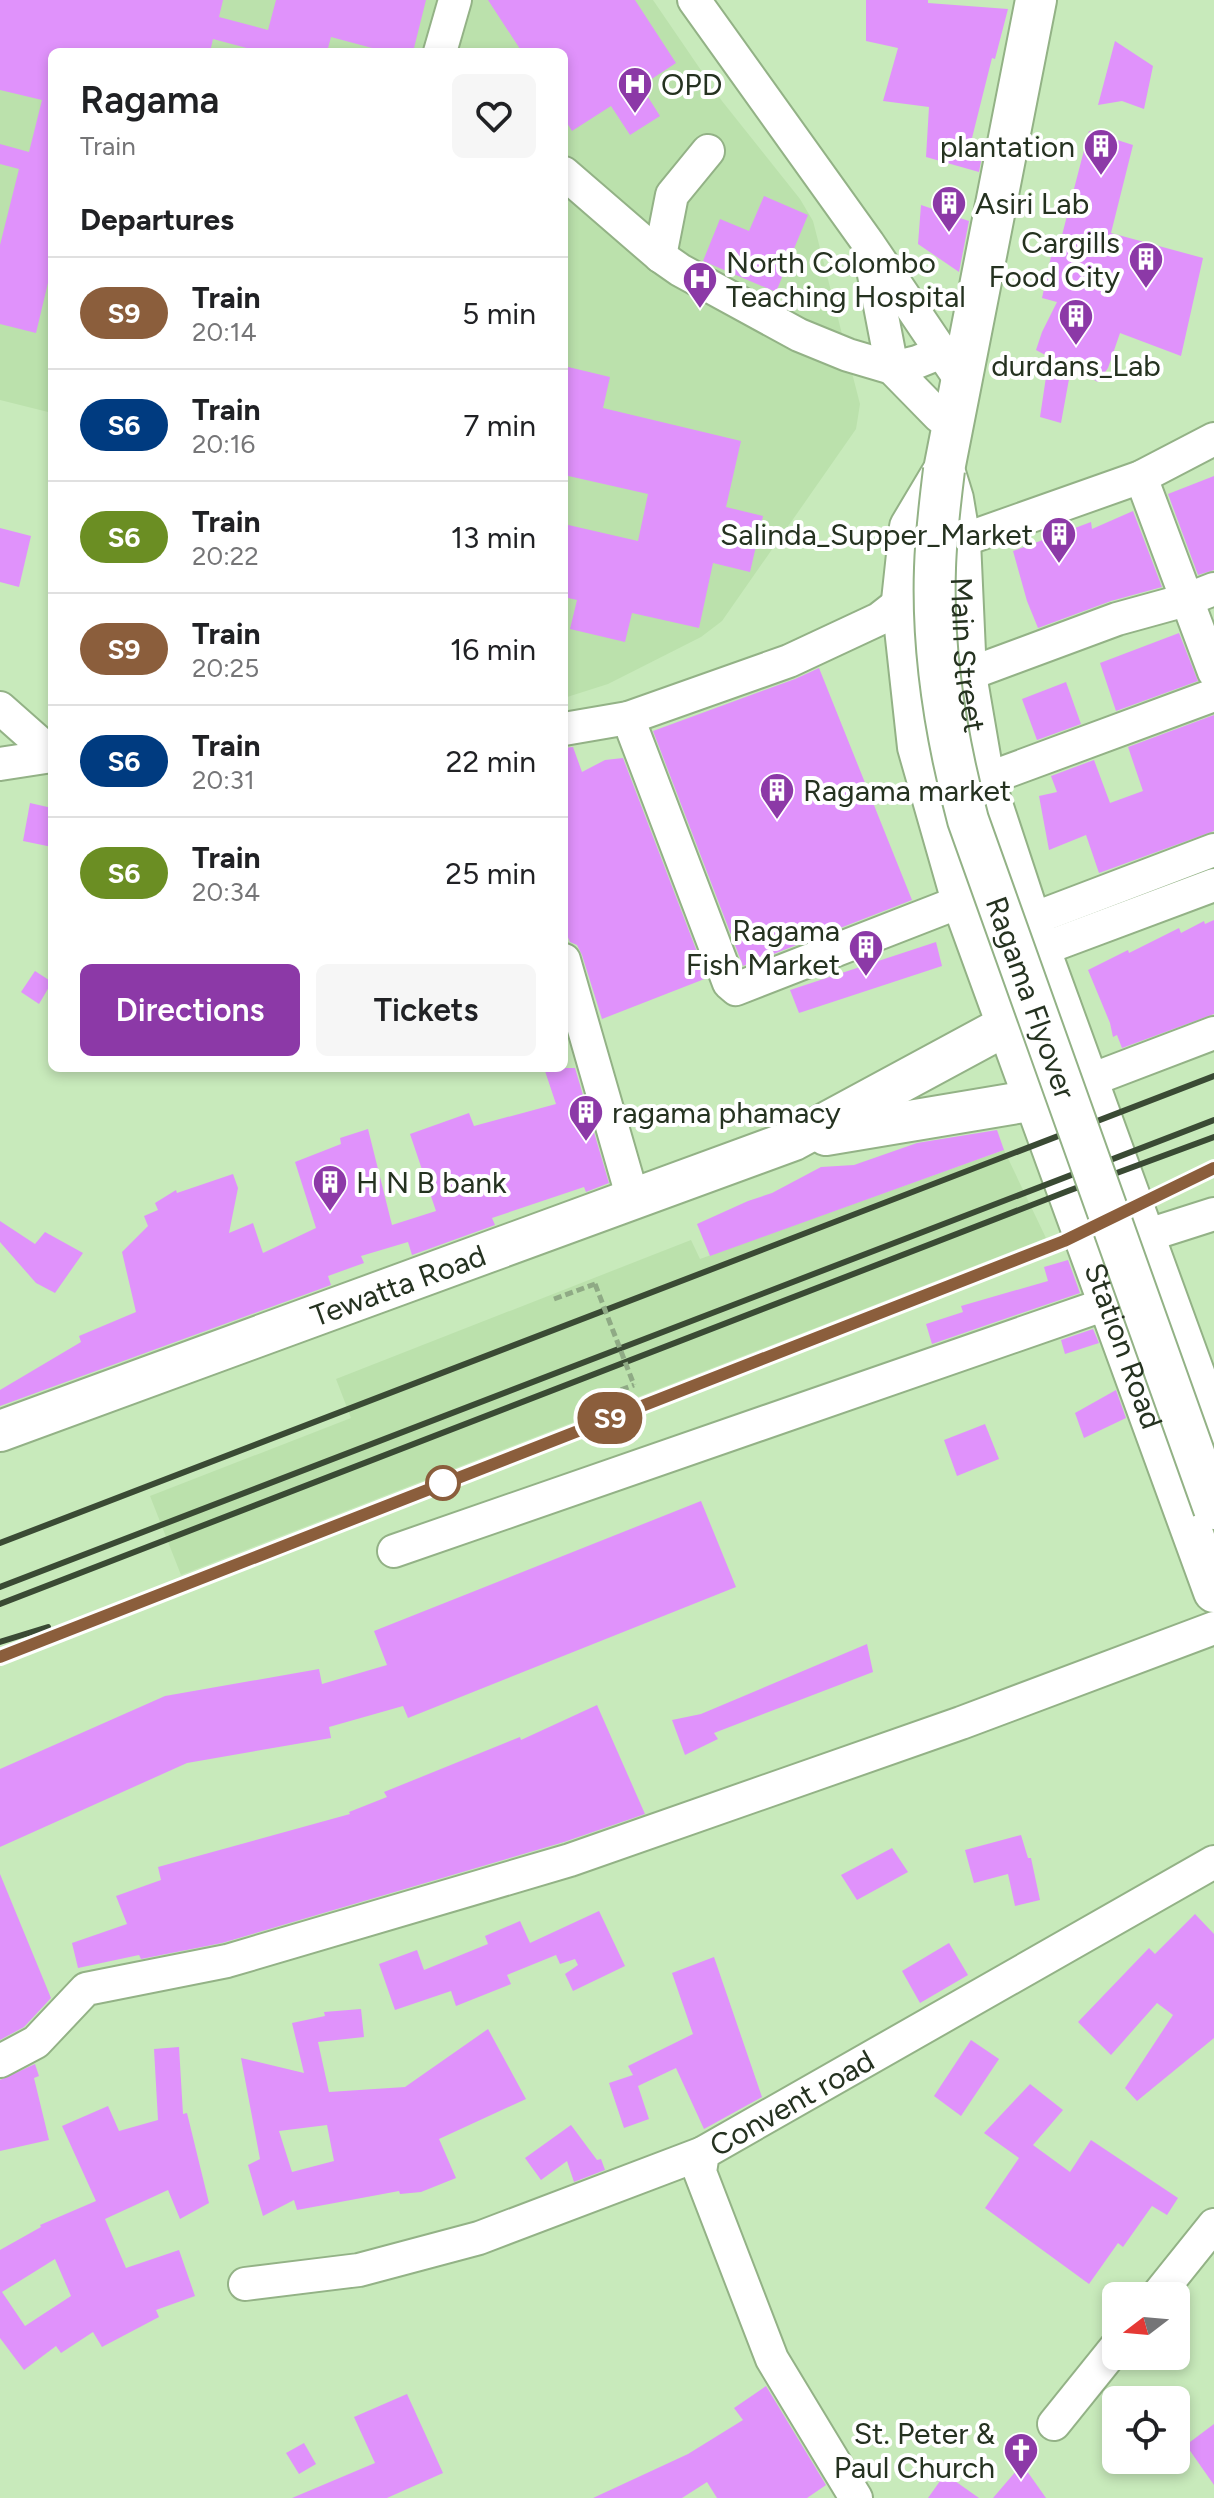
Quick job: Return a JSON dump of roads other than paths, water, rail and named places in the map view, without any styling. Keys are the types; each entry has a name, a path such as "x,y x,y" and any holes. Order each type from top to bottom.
{"main road":[{"name":"Ragama Flyover","path":"1036,0 952,367 952,424 936,536 936,635 943,708 973,835 1214,1509"},
{"name":"Main Street","path":"944,470 953,499 960,541 966,675 984,780 1060,1006 1214,1428"},
{"name":"Station Road","path":"944,470 910,527 902,601 918,747 962,901 1214,1592"},
{"name":"Tewatta Road","path":"0,1431 794,1140 1007,1025 1060,1006"},
{"name":"Tewatta Road","path":"794,1140 1035,1100 1088,1081"}],"street":[{"path":"441,48 455,0"},
{"path":"694,0 868,243 952,367"},
{"path":"660,256 672,195 708,151"},
{"path":"568,180 660,256 707,286 799,335 848,355 892,368 939,416 952,424"},
{"path":"868,243 892,368"},
{"path":"892,368 917,362 952,367"},
{"path":"960,541 1141,477 1214,439"},
{"path":"1141,477 1200,594 1214,672"},
{"path":"966,675 1117,619 1200,594"},
{"path":"568,728 628,718 789,661 879,619 902,601"},
{"path":"984,780 1214,695"},
{"path":"0,708 48,751"},
{"path":"628,718 729,983 736,989 962,901"},
{"path":"0,764 48,756"},
{"path":"1035,935 1214,850"},
{"path":"1035,935 1214,885"},
{"path":"568,974 633,1199"},
{"path":"1088,1081 1214,1033"},
{"path":"1145,1236 1214,1214"},
{"path":"394,1551 1109,1303"},
{"path":"0,2061 36,2042 86,1989 227,1961 570,1860 961,1723 1214,1628"},
{"name":"Convent road","path":"856,2498 772,2359 700,2172 703,2153 1214,1862"},
{"path":"245,2284 359,2270 479,2238 703,2153"},
{"path":"1168,2282 1214,2225"},
{"path":"1054,2424 1102,2364"}],"railway":[{"path":"0,1543 1214,1076"},
{"path":"0,1587 1214,1120"},
{"path":"0,1604 1214,1137"},
{"path":"0,1657 1064,1241 1214,1168"},
{"path":"0,1642 48,1627"}],"train":[{"name":"S9","path":"0,1657 1064,1241 1214,1168"}],"place":[{"name":"OPD","path":"635,115"},
{"name":"plantation","path":"1101,177"},
{"name":"Asiri Lab","path":"949,234"},
{"name":"Cargills Food City","path":"1146,290"},
{"name":"North Colombo Teaching Hospital","path":"700,310"},
{"name":"durdans_Lab","path":"1076,347"},
{"name":"Salinda_Supper_Market","path":"1059,565"},
{"name":"Ragama market","path":"777,821"},
{"name":"Ragama Fish Market","path":"866,978"},
{"name":"ragama phamacy","path":"586,1143"},
{"name":"H N B bank","path":"330,1213"},
{"name":"St. Peter & Paul Church","path":"1021,2481"}]}
